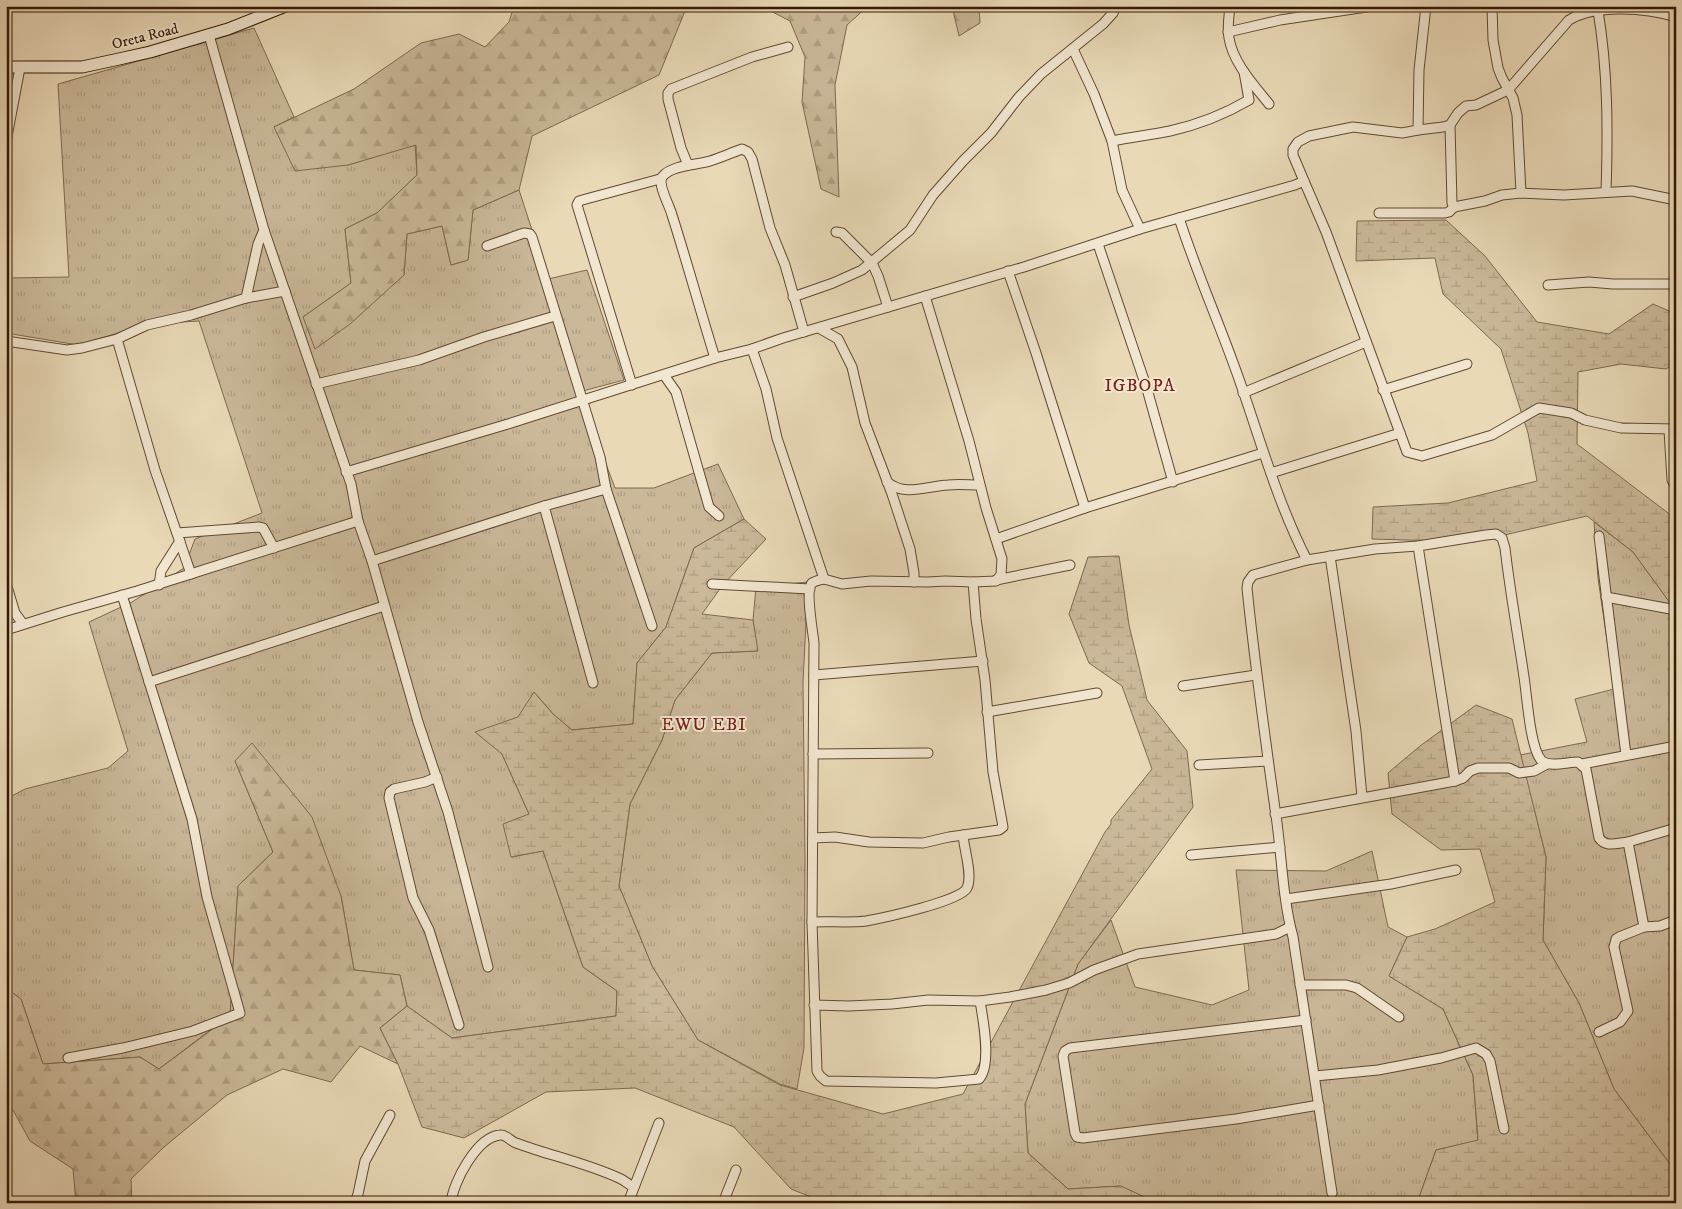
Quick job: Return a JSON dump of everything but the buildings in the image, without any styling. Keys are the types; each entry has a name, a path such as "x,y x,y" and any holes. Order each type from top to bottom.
{"street":[{"name":"Oreta Road","path":"6,67 82,67 150,52 209,35 286,6"},
{"path":"793,298 851,276 872,263 910,230 933,195 991,133 1019,97 1041,74 1103,24 1114,13 1116,6"},
{"path":"1230,6 1228,32 1230,44 1244,72 1269,104"},
{"path":"1228,32 1280,20 1373,6"},
{"path":"1418,130 1419,70 1426,6"},
{"path":"1492,6 1495,56 1502,78 1513,98 1517,115 1521,193"},
{"path":"1454,207 1452,203 1450,125 1458,113 1466,106 1476,105 1508,90 1580,10 1663,10 1676,17"},
{"path":"1598,11 1602,34 1608,140 1606,192"},
{"path":"209,35 264,230 351,484 358,521 372,561 418,722 448,812 488,967"},
{"path":"688,165 681,148 668,99 668,93 672,88 752,57 788,47"},
{"path":"1073,48 1112,141 1122,190 1140,229"},
{"path":"6,142 20,68"},
{"path":"1112,141 1170,131 1207,120 1234,109 1249,100 1244,72"},
{"path":"1450,125 1402,133 1353,127 1308,136 1298,142 1293,149 1293,155 1326,232 1407,452 1422,456 1492,435 1538,408 1571,413 1585,420 1621,428 1672,430 1672,480 1676,487"},
{"path":"673,170 678,163 681,148"},
{"path":"632,385 577,205 579,201 660,180 664,174 688,165 708,162 742,149 748,152 752,159 770,228 784,265 804,332"},
{"path":"660,180 681,242 715,358"},
{"path":"346,472 582,401 715,358 752,349 1008,272 1140,229 1288,188 1304,181"},
{"path":"1379,213 1445,213 1454,207 1485,201 1502,195 1521,193 1564,195 1632,191 1676,200"},
{"path":"1179,218 1288,521 1307,560"},
{"path":"246,298 264,230"},
{"path":"836,232 842,233 872,263 888,307"},
{"path":"487,246 524,233 530,234 600,456 606,489 652,626"},
{"path":"1098,244 1147,390 1173,482"},
{"path":"257,251 270,248"},
{"path":"1008,272 1085,508"},
{"path":"1548,285 1589,282 1676,284"},
{"path":"6,341 67,350 82,348 117,339 147,325 191,315 246,298 284,292"},
{"path":"925,296 1002,559 1001,575 996,580"},
{"path":"316,384 419,360 484,337 555,316"},
{"path":"838,323 838,339 852,367 865,423 892,494 910,549 914,582"},
{"path":"819,328 838,339"},
{"path":"117,339 155,470 191,574"},
{"path":"1243,392 1366,342"},
{"path":"752,349 766,390 777,438 824,579"},
{"path":"1383,390 1467,364"},
{"path":"664,375 676,392 710,506 719,516"},
{"path":"1272,473 1400,433"},
{"path":"996,539 1085,508 1263,453"},
{"path":"887,482 897,489 904,490 946,485 979,485"},
{"path":"372,561 544,506 606,489"},
{"path":"544,506 593,683"},
{"path":"6,630 159,585 358,521"},
{"path":"178,537 258,527 263,528 274,548"},
{"path":"1332,1193 1286,900 1256,675 1248,582 1253,575 1307,560 1389,547 1418,546 1491,534 1500,536 1505,548 1535,745 1538,755 1547,764"},
{"path":"1599,536 1626,755"},
{"path":"159,585 161,571 178,537"},
{"path":"1418,546 1455,781"},
{"path":"1330,556 1356,731 1362,796"},
{"path":"980,1001 984,1025 985,1068 983,1074 978,1079 936,1083 826,1081 817,1071 812,922 814,643 810,616 810,589 813,582 824,579 842,584 871,581 973,582 996,580 1070,565"},
{"path":"6,582 15,613 23,624"},
{"path":"813,838 835,837 869,842 923,843 999,830 1003,827 994,780 983,661 973,582"},
{"path":"712,584 810,589"},
{"path":"68,1058 123,1048 193,1031 240,1013 207,897 192,819 122,595"},
{"path":"1606,598 1676,610"},
{"path":"149,682 384,606"},
{"path":"814,675 983,661"},
{"path":"1183,686 1256,675"},
{"path":"987,712 1097,693"},
{"path":"1275,814 1362,796 1455,781 1478,768 1509,768 1519,773 1534,771 1547,764 1578,762 1582,764 1676,746"},
{"path":"812,754 928,753"},
{"path":"1199,765 1268,761"},
{"path":"1582,764 1587,774 1599,838 1603,843 1607,845 1628,842 1676,828"},
{"path":"437,777 425,782 394,789 390,792 389,798 413,898 429,930 459,1025"},
{"path":"812,922 865,921 910,912 958,896 967,889 969,876 963,835"},
{"path":"1628,842 1644,927"},
{"path":"1191,855 1280,847"},
{"path":"1286,900 1391,884 1456,870"},
{"path":"1599,1032 1620,1022 1628,1011 1614,947 1616,939 1619,936 1644,927 1660,926 1676,920"},
{"path":"814,1005 850,1006 928,1000 980,1001 1046,990 1138,954 1276,934 1290,927"},
{"path":"1300,985 1346,985 1357,988 1398,1017"},
{"path":"1306,1020 1070,1048 1066,1050 1063,1056 1073,1124 1077,1137 1083,1138 1236,1119 1319,1105"},
{"path":"1315,1076 1378,1070 1441,1058 1476,1048 1486,1054 1490,1061 1504,1129"},
{"path":"355,1203 365,1161 390,1115"},
{"path":"628,1203 659,1123"},
{"path":"451,1203 456,1183 464,1165 487,1141 500,1135 505,1135 514,1143 554,1154 620,1178 634,1187"},
{"path":"723,1203 736,1170"}],"green space":[{"path":"514,6 687,6 659,75 532,136 519,190 473,210 468,260 451,265 442,226 407,234 404,275 350,324 315,349 303,317 351,283 345,229 377,213 417,175 416,145 348,165 295,171 274,127 354,89 421,43 459,34 485,47 509,22"},
{"path":"761,6 868,6 847,25 835,85 839,197 821,189 802,102 805,57 790,21"},
{"path":"952,6 979,6 980,23 959,36"},
{"path":"254,28 294,117 274,127 348,165 415,144 417,175 377,213 345,229 351,283 303,317 404,275 407,234 442,226 451,265 468,260 473,210 519,190 548,279 587,270 624,380 579,392 615,488 654,488 718,464 744,519 694,548 666,627 637,663 633,724 572,730 553,714 534,692 502,754 529,814 511,857 543,851 583,967 617,991 616,1016 452,1038 407,1006 400,975 354,970 341,896 235,761 273,852 238,886 230,1015 159,1069 140,1057 43,1064 21,999 6,988 6,799 25,789 108,768 128,751 89,622 132,602 184,568 195,539 262,513 199,321 148,324 78,345 6,333 6,278 69,277 58,84"},
{"path":"1446,220 1485,256 1537,322 1609,334 1653,304 1676,314 1676,363 1666,369 1621,364 1578,372 1577,444 1676,519 1676,611 1633,552 1587,516 1474,542 1372,539 1373,507 1448,503 1537,481 1528,433 1501,349 1443,294 1435,258 1356,261 1357,221"},
{"path":"744,519 766,539 722,586 702,614 753,620 758,651 712,653 675,700 662,740 630,804 619,886 652,966 698,1040 780,1085 883,1114 963,1094 1111,824 1111,820 1152,769 1122,686 1089,663 1069,614 1088,557 1119,556 1129,625 1147,700 1187,751 1193,807 1078,964 1025,1104 1028,1153 1068,1189 1121,1186 1157,1203 826,1203 791,1189 734,1127 635,1088 546,1092 464,1138 422,1127 398,1064 380,1028 407,1006 452,1038 616,1016 617,991 583,967 543,851 511,857 503,824 529,814 502,754 475,732 518,717 534,692 553,714 572,730 633,724 637,663 666,627 694,548"},
{"path":"1594,522 1633,552 1676,611 1676,1172 1614,1089 1579,1003 1543,940 1546,857 1520,755 1587,742 1575,699 1614,689 1598,578"},
{"path":"808,582 803,682 805,858 804,1048 797,1089 780,1084 698,1040 652,966 619,886 630,804 662,740 675,700 712,653 757,651 753,620 756,587"},
{"path":"1476,705 1512,719 1546,857 1543,940 1579,1003 1614,1089 1676,1172 1676,1203 1417,1203 1436,1150 1478,1140 1473,1075 1443,1009 1389,976 1407,937 1435,929 1495,902 1480,849 1441,850 1392,814 1388,773 1420,746"},
{"path":"252,743 312,817 341,896 354,970 400,975 407,1006 380,1028 398,1064 360,1046 331,1082 283,1069 227,1095 164,1147 131,1179 132,1203 76,1203 73,1169 30,1141 13,1110 6,1104 6,988 21,999 43,1064 140,1057 159,1069 230,1016 238,886 273,852 235,761"},
{"path":"1372,851 1388,927 1407,937 1389,976 1443,1009 1473,1075 1478,1141 1436,1150 1417,1203 1157,1203 1120,1186 1068,1189 1028,1153 1025,1104 1078,964 1111,920 1135,987 1212,1005 1249,990 1236,870 1326,871"}],"district":[{"name":"IGBOPA","path":"1140,385"},
{"name":"EWU EBI","path":"704,724"}]}
